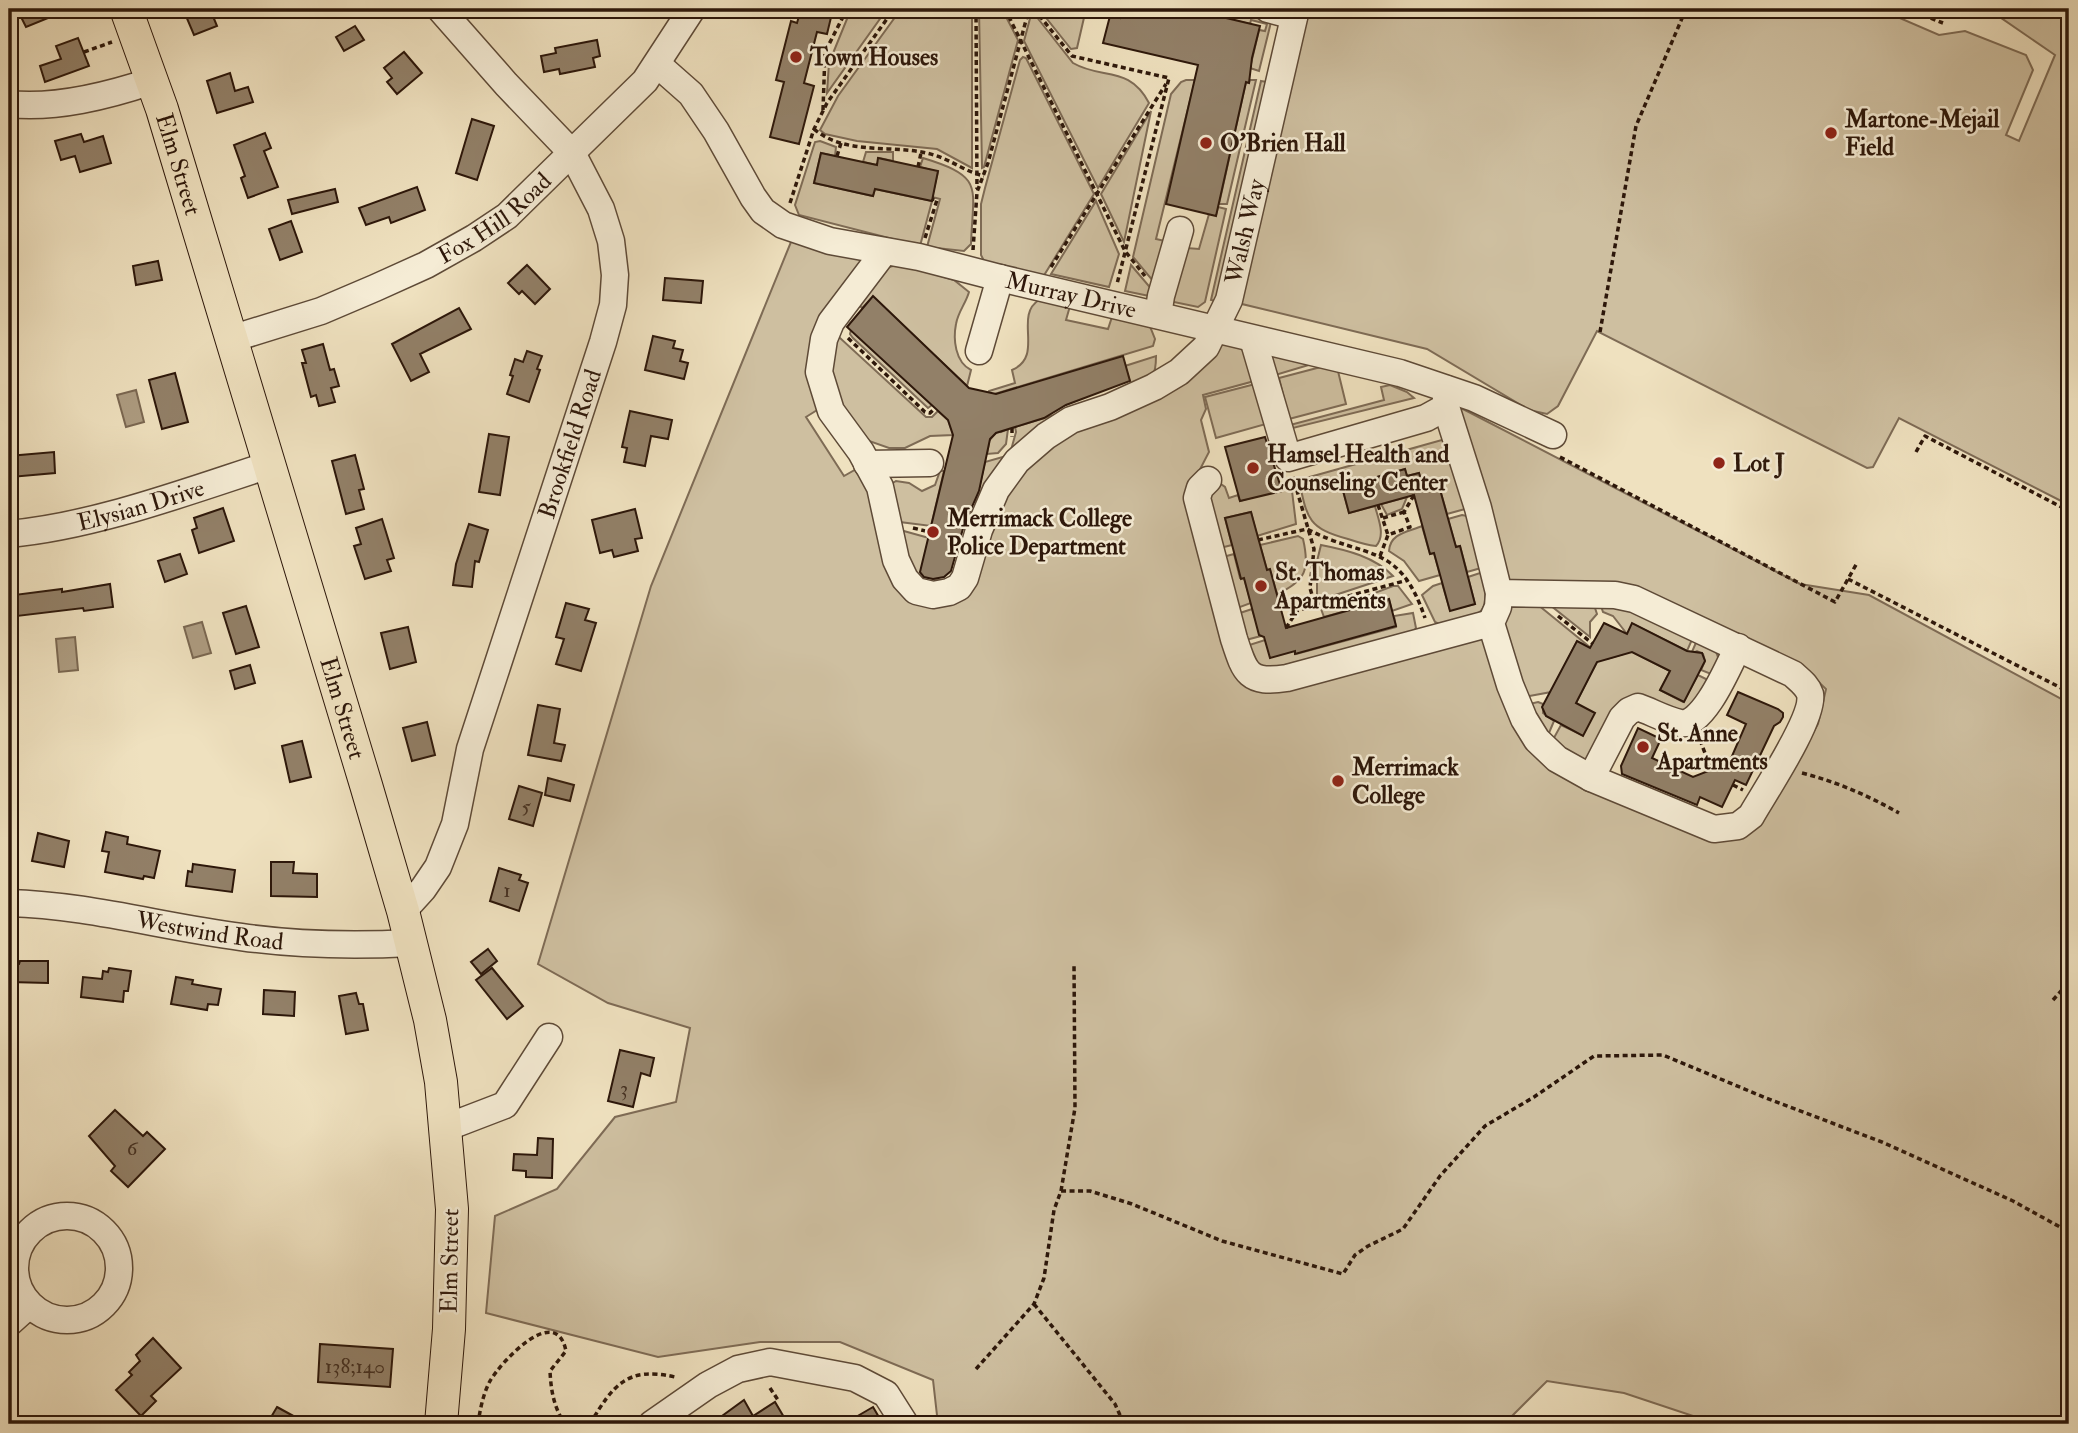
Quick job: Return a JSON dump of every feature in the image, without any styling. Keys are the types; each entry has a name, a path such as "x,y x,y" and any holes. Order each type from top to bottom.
{"main road":[{"name":"Elm Street","path":"126,9 152,81 269,465 402,911 430,1020 441,1082 452,1209 452,1273 440,1424"}],"street":[{"name":"Brookfield Road","path":"402,911 424,890 438,867 455,824 470,749 599,355 613,305 615,275 611,241 601,209 572,153 440,9"},
{"name":"Fox Hill Road","path":"231,339 321,311 426,265 507,216 645,81 692,9"},
{"path":"1268,9 1295,12"},
{"name":"Walsh Way","path":"831,322 824,340 819,372 831,411 880,486 896,560 905,579 916,591 933,595 949,592 959,587 965,578 979,530 996,490 1017,461 1046,436 1071,420 1149,390 1179,372 1206,347 1229,300 1295,12"},
{"name":"Murray Drive","path":"657,64 691,94 716,131 753,197 763,211 783,225 830,241 972,269 1112,305 1159,305 1216,330 1400,373 1446,398 1474,398 1552,443"},
{"path":"9,104 35,107 57,104 152,81"},
{"path":"1159,305 1180,230"},
{"path":"831,322 884,252"},
{"path":"979,351 1000,278"},
{"path":"1252,339 1288,458 1426,418 1446,398 1499,593 1498,607 1491,623 1510,685 1524,719 1537,740 1557,759 1591,778 1714,829 1738,826 1751,816 1807,716 1811,697 1806,686 1793,674 1634,599 1615,595 1499,593"},
{"path":"867,464 930,463"},
{"name":"Elysian Drive","path":"9,534 87,521 269,465"},
{"path":"1208,480 1200,488 1197,498 1234,639 1241,661 1251,676 1265,682 1287,678 1491,623"},
{"path":"1591,778 1622,718 1629,711 1638,707 1682,724 1693,722 1703,711 1738,647"},
{"name":"Westwind Road","path":"9,903 59,906 240,937 350,945 411,943"},
{"path":"445,1128 505,1105 549,1037"},
{"path":"9,1323 29,1305"},
{"path":"666,1420 708,1385 738,1369 770,1362 855,1378 886,1394 905,1424"}],"path":[{"path":"822,112 825,52 847,9"},
{"path":"783,225 822,112 894,9"},
{"path":"972,269 977,192 976,9"},
{"path":"1005,9 1125,251 1159,305"},
{"path":"977,192 1032,9"},
{"path":"1032,9 1072,56 1169,78"},
{"path":"1600,332 1636,126 1686,9"},
{"path":"1907,9 1943,23"},
{"path":"1966,9 1981,15"},
{"path":"84,52 117,40"},
{"path":"1039,286 1169,78"},
{"path":"1112,305 1169,78"},
{"path":"814,129 824,137 841,143 934,155 984,176"},
{"path":"837,156 841,143"},
{"path":"918,167 921,153"},
{"path":"919,257 937,200 932,199"},
{"path":"831,322 925,412 935,408"},
{"path":"1916,452 1925,436 2069,511"},
{"path":"1552,443 1835,602 1857,563"},
{"path":"1288,458 1314,549 1310,588 1315,605"},
{"path":"1383,518 1404,512 1414,495"},
{"path":"1378,505 1388,536 1381,556"},
{"path":"1388,536 1410,527 1404,512"},
{"path":"1258,540 1307,528 1323,537 1392,562 1417,594 1432,639"},
{"path":"1848,579 2069,692"},
{"path":"1286,628 1297,611 1408,580"},
{"path":"1532,595 1593,644"},
{"path":"1693,722 1711,769"},
{"path":"1781,765 1865,794 1899,813"},
{"path":"976,1368 1034,1304 1044,1278 1076,1108 1074,962"},
{"path":"2053,1000 2069,982"},
{"path":"1061,1191 1090,1191 1132,1204 1222,1241 1343,1274 1355,1255 1403,1229 1440,1176 1485,1126 1594,1056 1663,1055 1882,1142 2013,1200 2069,1232"},
{"path":"1034,1304 1115,1404 1124,1424"},
{"path":"478,1424 489,1382 520,1345 539,1333 555,1334 564,1341 566,1351 550,1371 558,1413 565,1424"},
{"path":"590,1424 617,1385 636,1375 654,1372 675,1377"},
{"path":"770,1388 778,1400"}],"shaded area":[{"path":"851,9 887,9 827,93 829,63"},
{"path":"901,9 972,9 972,168 937,149 857,141 825,134 820,130 838,96"},
{"path":"979,9 1002,9 1018,40 982,168"},
{"path":"1039,9 1086,9 1077,48 1071,49"},
{"path":"1188,9 1238,9 1272,18 1259,71 1250,68 1259,30 1265,31 1267,24 1251,20 1250,24"},
{"path":"1309,9 1879,9 1939,35 1965,31 2026,55 2033,70 2006,135 2019,141 2055,55 2001,18 1980,9 2069,9 2069,505 1899,418 1873,467 1867,468 1597,331 1558,406 1547,414 1529,410 1427,349 1242,304 1239,300"},
{"path":"1032,11 1073,63 1124,78 1141,91 1149,103 1098,188 1024,41"},
{"path":"1023,57 1026,58 1094,194 1043,277 984,261 981,255 981,204"},
{"path":"1186,80 1195,80 1156,239 1165,241 1158,287 1133,257 1171,94"},
{"path":"1250,80 1256,80 1227,204 1219,204 1246,82 1249,83"},
{"path":"1261,81 1267,82 1217,301 1211,300"},
{"path":"1151,111 1124,242 1101,194"},
{"path":"820,141 836,147 835,156 821,153 814,183 873,196 875,189 932,201 920,246 799,215 795,205 815,142"},
{"path":"866,152 893,152 893,161 879,158 877,165 863,162"},
{"path":"923,158 957,171 971,186 971,244 964,251 927,247 940,199 932,197 938,172 920,167"},
{"path":"1096,201 1119,254 1109,287 1051,274"},
{"path":"1218,207 1226,209 1205,302 1198,307 1169,301 1187,248 1199,249 1209,214 1216,215"},
{"name":"Merrimack College","path":"793,237 868,256 834,305 822,407 806,417 844,476 860,467 888,551 942,601 1024,462 1214,339 1239,343 1258,380 1203,395 1206,409 1201,420 1209,452 1194,481 1240,674 1479,629 1521,731 1708,834 1787,780 1818,724 1826,689 1800,664 1649,592 1506,583 1457,411 1461,408 1800,584 1869,595 2069,703 2069,1424 1717,1424 1624,1393 1547,1381 1504,1424 938,1424 933,1380 840,1342 760,1342 658,1357 486,1313 495,1216 557,1189 615,1117 676,1102 690,1028 608,1003 538,964 651,586"},
{"path":"901,264 954,280 969,292 955,330 958,356 971,370 967,386 873,297 862,308 856,302 889,267"},
{"path":"1131,265 1154,292 1154,297 1125,291"},
{"path":"1039,300 1070,306 1066,320 1108,329 1112,317 1149,324 1155,339 1153,346 988,396 989,391 1015,383 1012,370 1022,364 1026,355 1028,316"},
{"path":"851,330 932,405 928,408 853,338"},
{"path":"834,335 926,417 932,417 938,411 948,420 953,435 930,436 905,448 889,448 869,441 829,392"},
{"path":"1269,352 1312,364 1272,376"},
{"path":"1156,356 1155,370 1151,378 1133,391 1125,366"},
{"path":"1336,363 1346,404 1289,419 1279,378"},
{"path":"1263,382 1273,422 1216,438 1205,397"},
{"path":"1390,385 1414,398 1293,428 1290,425 1384,400 1381,387"},
{"path":"136,390 144,422 126,427 117,395"},
{"path":"1120,395 1011,450 1015,427"},
{"path":"999,429 1001,432 1008,429 1006,444 998,453 987,454 988,442"},
{"path":"1449,438 1465,509 1447,514 1439,486 1424,490 1419,473 1407,476 1405,469 1342,487 1349,513 1375,506 1381,532 1376,546 1325,531 1317,526 1307,513 1299,480"},
{"path":"1006,456 966,547 985,462"},
{"path":"940,471 944,471 931,526 892,521 885,488 896,481 909,483 922,491 935,485"},
{"path":"1218,482 1225,487 1229,498 1238,495 1240,501 1281,489 1292,491 1296,524 1257,536 1251,512 1225,518 1232,545 1216,549 1206,492"},
{"path":"1407,497 1402,509 1387,515 1381,504"},
{"path":"1467,516 1481,568 1467,572 1460,546 1456,547 1448,519"},
{"path":"1422,526 1430,554 1434,553 1440,575 1419,581 1404,561 1389,551 1396,537"},
{"path":"893,528 929,538 920,576 952,583 916,582"},
{"path":"1298,536 1303,539 1305,549 1303,573 1294,584 1277,594 1260,545"},
{"path":"1321,545 1369,559 1393,576 1317,601 1317,561"},
{"path":"1234,554 1240,578 1244,578 1251,603 1232,610 1219,558"},
{"path":"1483,572 1485,598 1480,612 1441,625 1435,622 1422,595 1442,583 1450,610 1475,604 1468,577"},
{"path":"1398,586 1412,604 1392,611 1389,599 1366,605 1364,597"},
{"path":"1355,599 1357,608 1324,617 1321,609"},
{"path":"1532,600 1591,648 1577,641 1551,692 1524,697 1500,618 1502,608"},
{"path":"1593,602 1597,614 1590,622 1590,637 1550,605"},
{"path":"1600,603 1627,606 1694,635 1687,651 1633,624 1627,634 1613,616 1603,612"},
{"path":"1252,609 1261,636 1242,641 1234,615"},
{"path":"1413,613 1416,628 1412,633 1261,671 1243,647 1265,640 1295,651 1296,654 1396,627 1394,616"},
{"path":"202,622 211,653 193,658 184,627"},
{"path":"75,637 78,670 59,672 56,639"},
{"path":"1698,638 1716,652 1716,676 1701,670 1705,661 1703,654 1697,651 1691,654"},
{"path":"1627,649 1670,671 1660,690 1683,702 1698,675 1712,682 1690,714 1651,701 1583,763 1550,745 1561,725 1582,735 1576,703 1600,656 1607,659 1624,654"},
{"path":"1538,702 1543,704 1543,713 1554,721 1546,740 1525,705"}],"building":[{"path":"17,9 70,9 26,27"},
{"path":"183,9 210,9 217,26 194,35"},
{"name":"Town Houses","path":"801,9 833,9 827,34 817,32 804,83 814,86 799,144 770,137 784,82 776,80 791,21 797,23"},
{"name":"O'Brien Hall","path":"1122,9 1188,9 1260,26 1249,83 1246,82 1216,216 1166,204 1198,65 1103,43 1110,16 1120,18"},
{"path":"355,26 364,40 344,51 336,37"},
{"path":"78,38 89,66 45,82 40,66 61,59 56,46"},
{"path":"597,40 600,56 593,58 595,67 560,74 559,69 544,72 541,56 556,53 555,48"},
{"path":"404,52 422,73 397,94 387,82 392,78 384,68"},
{"path":"230,73 235,91 248,87 253,102 217,113 207,81"},
{"path":"472,119 494,126 477,180 456,173"},
{"path":"265,133 271,148 264,151 278,187 248,198 241,178 245,176 234,145"},
{"path":"81,134 84,142 103,136 111,163 80,172 75,156 61,160 55,141"},
{"path":"821,153 877,165 878,158 938,171 932,201 875,189 873,196 814,183"},
{"path":"417,187 425,210 391,223 389,217 366,225 359,208"},
{"path":"335,189 338,202 292,214 288,200"},
{"path":"291,221 302,252 280,260 269,229"},
{"path":"158,261 162,280 136,285 133,266"},
{"path":"527,265 550,289 535,304 522,291 519,294 508,283"},
{"path":"665,278 703,281 701,303 663,300"},
{"path":"873,296 969,388 996,394 1123,356 1130,381 1066,405 1044,418 996,433 990,439 979,491 964,525 951,571 944,577 933,579 924,577 920,572 953,435 948,420 847,327"},
{"path":"459,308 471,329 420,354 429,372 411,381 392,344"},
{"path":"653,336 675,341 673,348 683,350 680,361 688,363 684,379 645,370"},
{"path":"323,344 330,370 334,369 339,386 331,388 335,402 319,406 316,395 311,397 302,363 306,363 302,350"},
{"path":"527,351 542,356 529,402 507,394 515,359 523,362"},
{"path":"175,373 188,422 162,429 149,380"},
{"path":"630,411 672,420 668,439 651,436 645,466 624,462 627,448 622,447"},
{"path":"489,434 509,437 500,495 479,492"},
{"name":"Hamsel Health and Counseling Center","path":"1265,437 1282,491 1240,501 1225,447"},
{"path":"54,452 55,473 11,477 9,456"},
{"path":"355,455 364,489 359,490 364,509 346,514 332,461"},
{"name":"St. Thomas Apartments","path":"1405,469 1407,476 1419,473 1424,490 1439,486 1456,547 1460,546 1475,604 1450,611 1434,553 1430,554 1414,495 1349,513 1342,487"},
{"path":"223,508 234,541 199,553 192,530 197,528 194,518"},
{"path":"635,509 642,538 635,539 638,551 614,557 612,550 600,553 592,520"},
{"name":"St. Thomas Apartments","path":"1251,512 1286,628 1389,599 1396,626 1295,654 1295,651 1270,658 1264,637 1259,635 1244,578 1241,579 1225,518"},
{"path":"382,519 394,558 387,560 391,571 365,579 354,546 361,544 356,528"},
{"path":"469,524 488,530 479,562 475,561 472,587 453,585 456,564"},
{"path":"180,554 187,574 165,582 158,561"},
{"path":"110,584 113,607 17,616 14,595 62,589 62,592"},
{"path":"566,603 589,609 585,620 596,623 581,671 556,664 564,639 556,637"},
{"path":"246,606 259,647 236,654 223,613"},
{"name":"St. Anne Apartments","path":"1604,623 1627,634 1632,623 1687,651 1702,653 1705,661 1684,702 1660,690 1670,671 1632,652 1597,662 1576,703 1595,713 1583,736 1546,716 1542,707 1577,641 1590,648"},
{"path":"408,627 416,662 390,669 381,633"},
{"path":"250,665 255,683 235,689 230,671"},
{"name":"St. Anne Apartments","path":"1738,692 1778,709 1783,713 1783,717 1774,726 1746,785 1735,780 1722,807 1700,797 1697,805 1622,774 1621,766 1638,728 1661,739 1652,758 1693,777 1729,763 1746,724 1727,715"},
{"path":"538,705 560,709 554,743 565,745 561,761 528,755"},
{"path":"427,722 435,755 412,761 403,728"},
{"path":"302,741 311,777 290,782 282,746"},
{"path":"548,778 574,785 570,801 545,795"},
{"path":"519,786 542,793 533,826 509,819"},
{"path":"106,832 128,837 127,844 160,851 154,878 144,876 143,879 105,872 109,852 102,851"},
{"path":"38,833 69,841 64,867 32,861"},
{"path":"271,862 294,862 293,873 317,874 317,897 271,896"},
{"path":"193,864 235,870 232,892 186,886 188,871 192,872"},
{"path":"499,868 521,875 519,880 528,883 519,911 490,901"},
{"path":"488,949 497,961 481,974 471,962"},
{"path":"20,961 48,961 48,983 9,982 9,964 19,964"},
{"path":"109,968 131,971 123,1002 81,997 83,977 102,979 103,971 108,972"},
{"path":"492,968 523,1006 507,1019 476,980"},
{"path":"176,977 193,980 192,984 221,989 218,1005 208,1004 207,1010 171,1004"},
{"path":"264,990 295,992 294,1016 263,1014"},
{"path":"356,993 359,1004 363,1004 368,1030 346,1034 339,996"},
{"path":"620,1050 654,1058 650,1076 641,1073 633,1107 608,1101"},
{"path":"115,1110 143,1136 147,1132 165,1149 128,1187 111,1171 115,1166 89,1136"},
{"path":"538,1138 553,1139 552,1178 526,1177 526,1171 513,1170 514,1154 537,1155"},
{"path":"153,1338 181,1368 151,1396 156,1401 141,1416 116,1390 132,1375 129,1372 140,1361 136,1355"},
{"path":"320,1344 393,1349 390,1387 318,1382"},
{"path":"744,1400 753,1416 775,1402 788,1424 711,1424"},
{"path":"277,1407 308,1424 267,1424"},
{"path":"873,1407 883,1424 844,1424"}],"place":[{"name":"Town Houses","path":"796,57"},
{"name":"Martone-Mejail Field","path":"1831,133"},
{"name":"O'Brien Hall","path":"1206,143"},
{"name":"Lot J","path":"1719,463"},
{"name":"Hamsel Health and Counseling Center","path":"1253,468"},
{"name":"Merrimack College Police Department","path":"933,532"},
{"name":"St. Thomas Apartments","path":"1261,586"},
{"name":"St. Anne Apartments","path":"1643,747"},
{"name":"Merrimack College","path":"1338,781"}]}
